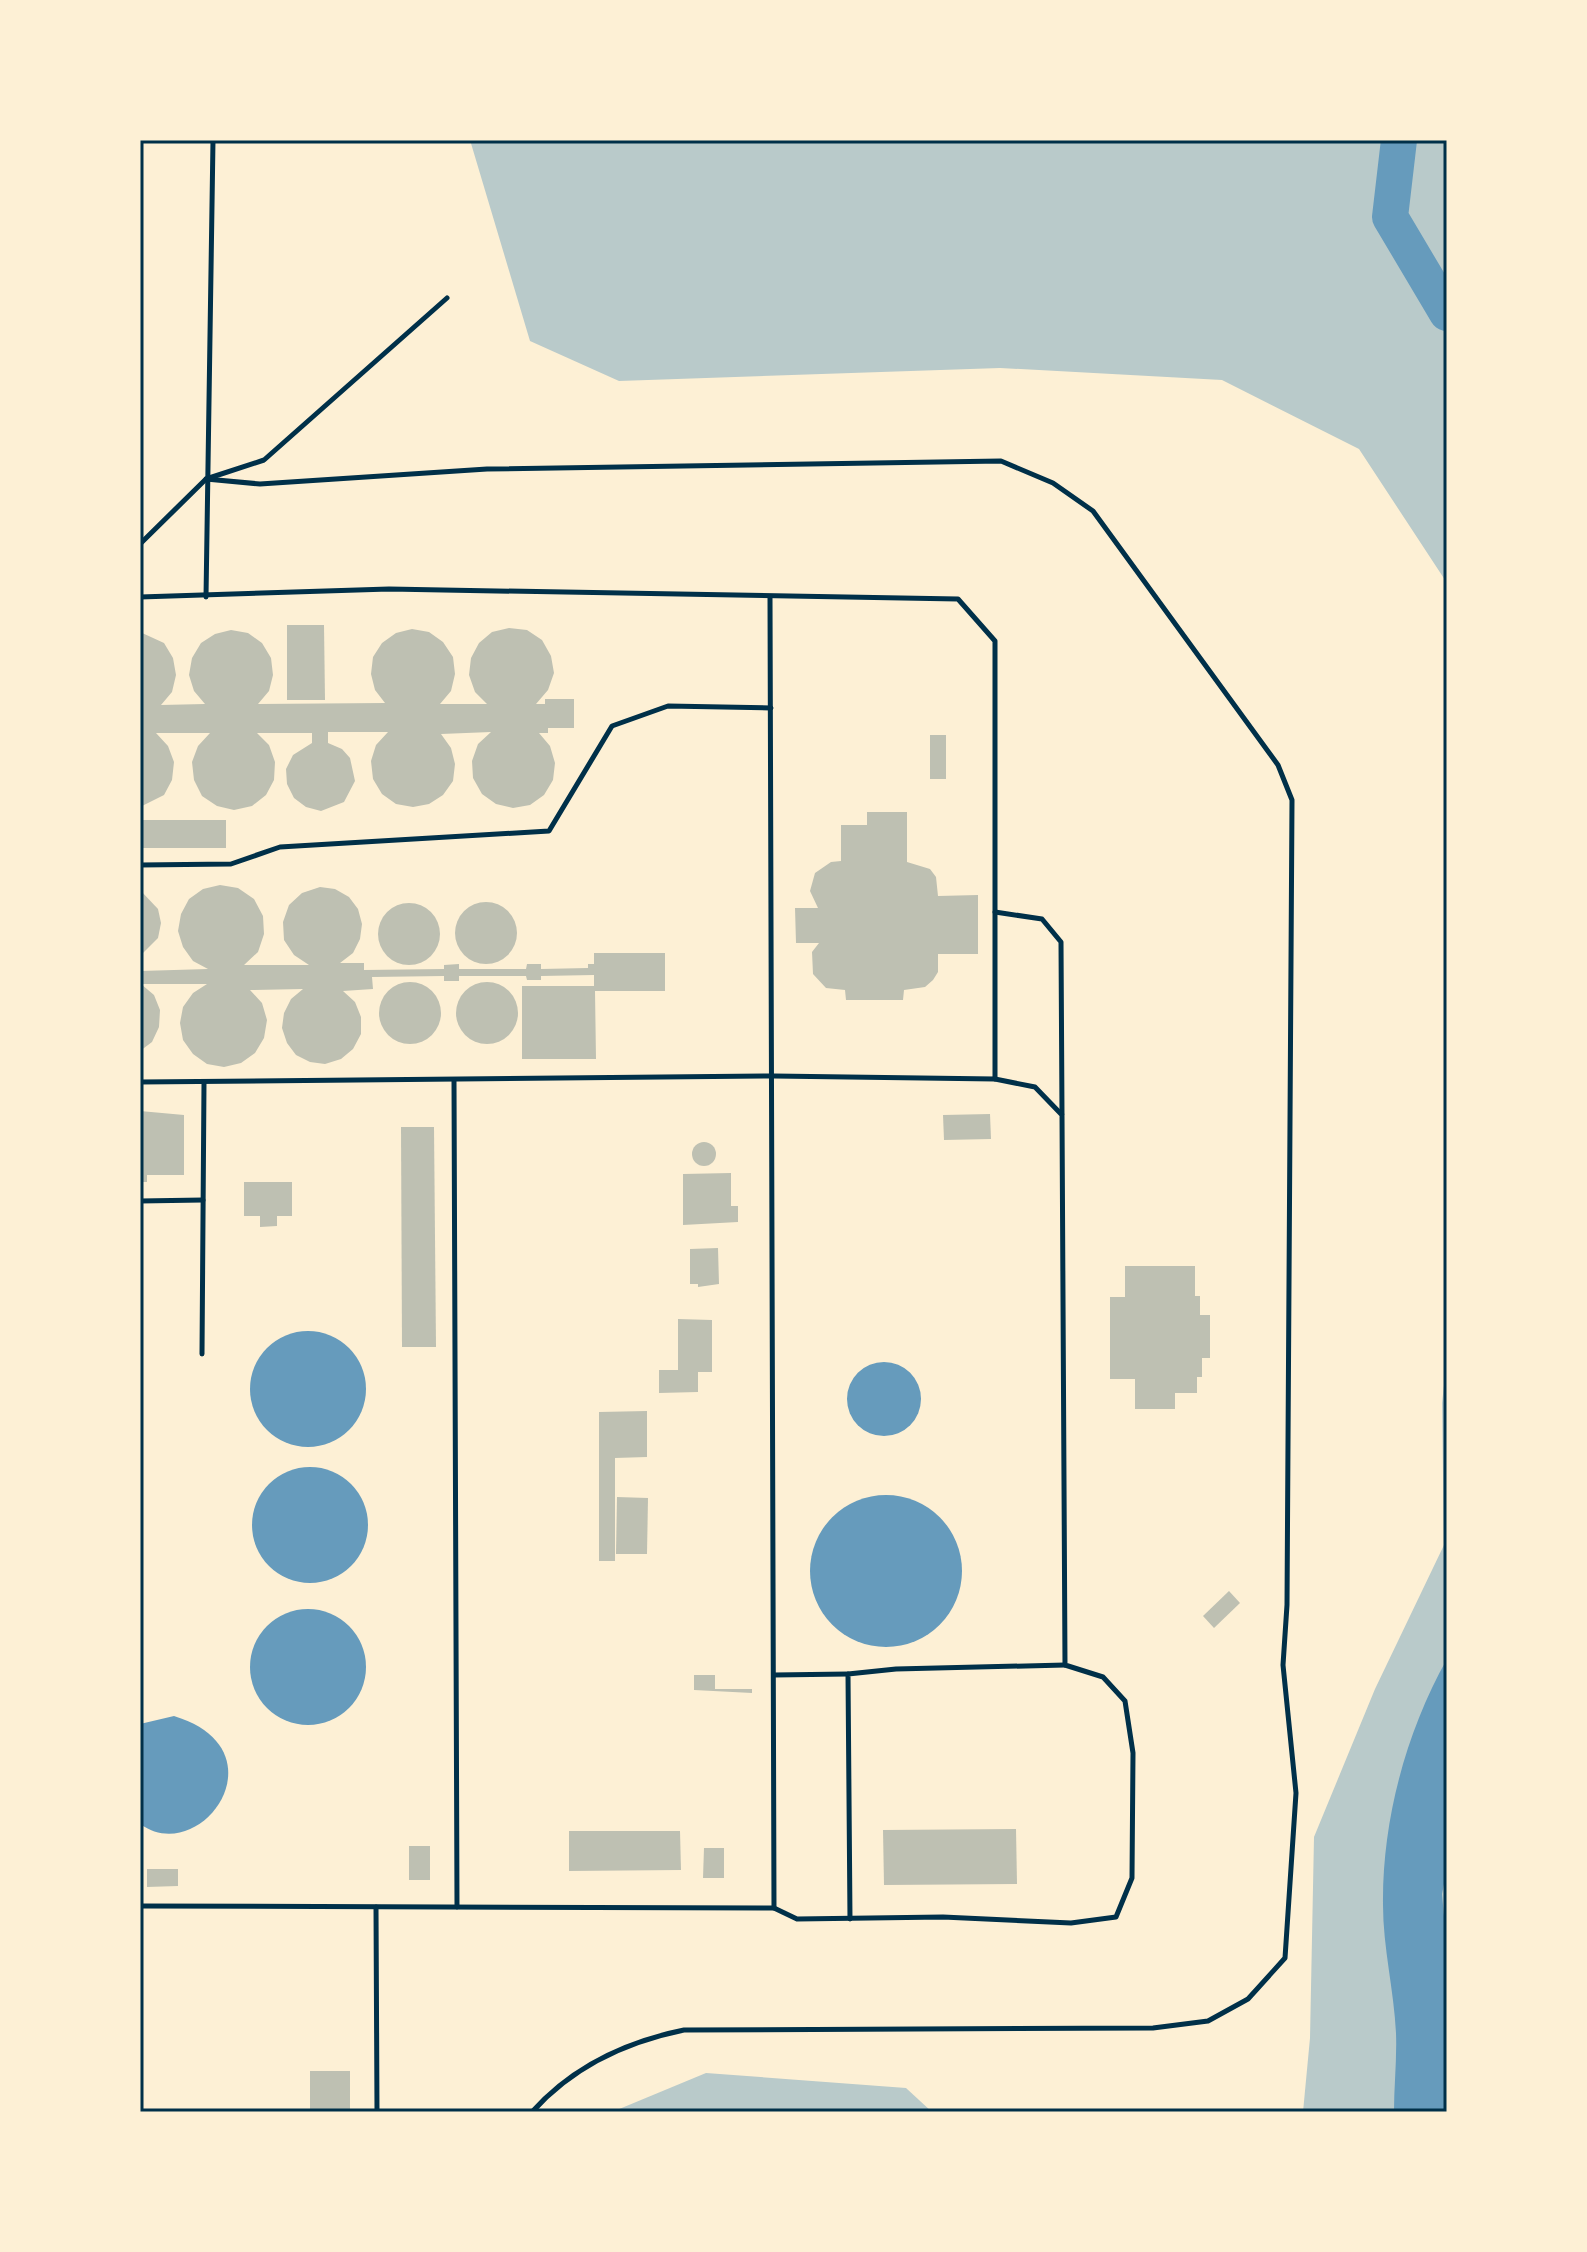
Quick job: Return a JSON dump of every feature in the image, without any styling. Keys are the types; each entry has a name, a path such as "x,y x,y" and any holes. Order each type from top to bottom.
{"lane":[{"path":"206,597 213,140"},
{"path":"140,544 206,479 264,460 447,298"},
{"path":"206,479 260,484 487,469 1001,461 1053,483 1093,511 1278,765 1292,800 1287,1589 1283,1665 1296,1793 1285,1958 1248,1999 1208,2021 1153,2028 684,2030 621,2047 555,2086 532,2112"},
{"path":"140,597 389,589 958,599 995,641 995,1079"},
{"path":"770,597 774,1076 774,1908"},
{"path":"140,865 231,864 280,847 549,831 612,726 668,706 771,708"},
{"path":"995,912 1042,919 1061,942 1065,1665"},
{"path":"140,1082 774,1076 995,1079 1035,1087 1062,1115"},
{"path":"454,1080 457,1907"},
{"path":"202,1354 204,1083"},
{"path":"140,1201 203,1200"},
{"path":"140,1906 774,1908 797,1919 943,1917 1071,1923 1116,1917 1132,1878 1133,1753 1125,1701 1103,1677 1065,1665 774,1675"},
{"path":"848,1674 850,1919"},
{"path":"376,1907 377,2112"}],"shaded area":[{"path":"470,140 1447,140 1447,583 1359,449 1222,380 1000,368 619,381 530,341"},
{"path":"1447,1359 1447,2112 1303,2112 1310,2038 1314,1837 1375,1689 1444,1545 1442,1403"},
{"path":"706,2073 906,2088 932,2112 612,2112"}],"water":[{"path":"308,1331 330,1335 349,1348 362,1367 366,1389 362,1411 349,1430 330,1443 308,1447 286,1443 267,1430 254,1411 250,1389 254,1367 267,1348 286,1335"},
{"path":"877,1362 891,1362 905,1368 915,1378 921,1399 919,1413 905,1430 891,1436 877,1436 863,1430 853,1420 847,1406 847,1392 853,1378 863,1368"},
{"path":"310,1467 332,1471 351,1484 364,1503 368,1525 364,1547 351,1566 332,1579 310,1583 288,1579 269,1566 256,1547 252,1525 256,1503 269,1484 288,1471"},
{"path":"886,1495 915,1501 939,1518 956,1542 962,1571 956,1600 939,1624 915,1641 886,1647 857,1641 833,1624 816,1600 810,1571 816,1542 833,1518 857,1501"},
{"path":"308,1609 330,1613 349,1626 362,1645 366,1667 362,1689 349,1708 330,1721 308,1725 286,1721 267,1708 254,1689 250,1667 254,1645 267,1626 286,1613"},
{"path":"1447,1659 1447,1869 1442,1894 1447,1950 1447,2112 1394,2112 1396,2033 1383,1905 1387,1841 1408,1747"},
{"path":"174,1716 207,1732 224,1753 228,1777 222,1799 207,1818 187,1830 164,1833 140,1824 140,1724"}],"building":[{"path":"287,625 324,625 325,700 287,700"},
{"path":"509,628 527,630 542,640 551,656 554,673 548,690 536,704 545,704 545,699 574,699 574,728 548,728 548,733 539,733 550,746 555,763 553,780 544,795 530,805 513,808 496,804 482,794 473,778 472,761 478,744 491,732 441,734 451,748 455,764 453,781 443,795 429,804 413,807 396,804 382,794 373,779 371,761 376,745 388,732 328,732 328,743 342,749 350,758 355,781 344,802 321,811 306,807 294,798 287,784 286,769 293,755 312,743 312,733 257,733 269,745 275,762 274,780 266,795 252,806 234,810 217,806 202,796 194,780 192,762 198,746 210,733 156,733 168,746 174,762 172,780 164,795 140,807 140,632 164,643 173,658 176,675 172,692 161,705 205,704 194,691 189,675 192,658 201,643 215,634 231,630 248,633 262,643 271,658 273,675 269,691 258,704 385,703 375,690 371,674 373,657 382,643 396,633 412,629 429,632 443,642 453,657 455,674 451,691 440,704 487,704 475,692 469,675 471,658 479,643 492,632"},
{"path":"930,735 946,735 946,779 930,779"},
{"path":"867,812 907,812 907,862 930,869 936,877 938,896 978,895 978,954 938,954 938,972 933,980 925,987 904,990 903,1000 846,1000 845,990 826,988 813,974 812,952 819,943 796,943 795,908 818,908 810,891 815,873 831,862 841,861 841,825 867,825"},
{"path":"140,820 226,820 226,848 140,848"},
{"path":"220,885 238,888 254,899 263,916 264,934 258,952 244,965 309,965 294,955 284,940 283,922 289,905 302,893 320,887 335,889 349,897 358,909 362,924 360,939 353,953 340,963 364,963 364,970 444,969 444,965 459,964 459,969 526,969 527,964 541,964 541,969 588,968 588,964 594,964 594,953 665,953 665,991 595,991 596,1059 522,1059 522,986 594,986 594,975 541,976 541,980 527,980 526,976 459,976 459,981 444,981 444,976 372,977 373,989 343,991 355,1002 361,1017 361,1034 353,1049 341,1059 325,1064 310,1062 296,1055 287,1043 282,1028 284,1013 291,999 303,989 250,990 262,1003 267,1020 264,1038 255,1053 241,1063 224,1067 207,1064 193,1054 183,1040 180,1023 183,1007 193,993 207,984 141,984 154,995 160,1010 159,1027 152,1042 140,1051 140,971 208,969 193,961 183,947 178,931 181,914 189,899 203,889"},
{"path":"140,890 158,909 161,923 158,938 140,956"},
{"path":"480,902 492,902 508,911 515,921 515,945 508,955 492,964 480,964 460,950 455,939 455,927 469,907"},
{"path":"409,903 421,905 431,912 438,922 438,946 431,956 421,963 409,965 397,963 387,956 380,946 378,934 380,922 387,912 397,905"},
{"path":"410,982 422,984 432,991 439,1001 439,1025 432,1035 422,1042 410,1044 398,1042 388,1035 381,1025 379,1013 381,1001 388,991 398,984"},
{"path":"487,982 499,984 509,991 516,1001 516,1025 509,1035 499,1042 487,1044 475,1042 465,1035 458,1025 456,1013 458,1001 465,991 475,984"},
{"path":"140,1111 184,1115 184,1175 147,1175 147,1182 140,1182"},
{"path":"990,1114 991,1139 944,1140 943,1115"},
{"path":"401,1127 434,1127 436,1347 402,1347"},
{"path":"704,1142 713,1145 716,1154 713,1163 704,1166 695,1163 692,1154 695,1145"},
{"path":"731,1173 731,1206 738,1206 738,1222 683,1225 683,1174"},
{"path":"244,1182 292,1182 292,1216 277,1216 277,1226 260,1227 260,1216 244,1216"},
{"path":"718,1248 719,1284 698,1287 698,1284 690,1284 690,1249"},
{"path":"1125,1266 1195,1266 1195,1296 1200,1296 1200,1315 1210,1315 1210,1358 1202,1358 1202,1377 1197,1377 1197,1393 1175,1393 1175,1409 1135,1409 1135,1379 1110,1379 1110,1297 1125,1297"},
{"path":"678,1319 712,1320 712,1372 698,1372 698,1392 659,1393 659,1370 678,1370"},
{"path":"647,1411 647,1457 615,1458 615,1561 599,1561 599,1412"},
{"path":"617,1497 648,1498 647,1554 616,1554"},
{"path":"1229,1591 1240,1603 1214,1628 1203,1616"},
{"path":"694,1675 715,1675 715,1689 752,1689 752,1693 694,1690"},
{"path":"1016,1829 1017,1884 884,1885 883,1830"},
{"path":"569,1831 680,1831 681,1870 569,1871"},
{"path":"409,1846 430,1846 430,1880 409,1880"},
{"path":"704,1848 724,1848 724,1878 703,1878"},
{"path":"147,1869 178,1869 178,1886 147,1887"},
{"path":"310,2071 350,2071 350,2112 310,2112"}],"waterway":[{"path":"1399,140 1390,217 1447,313"}]}
